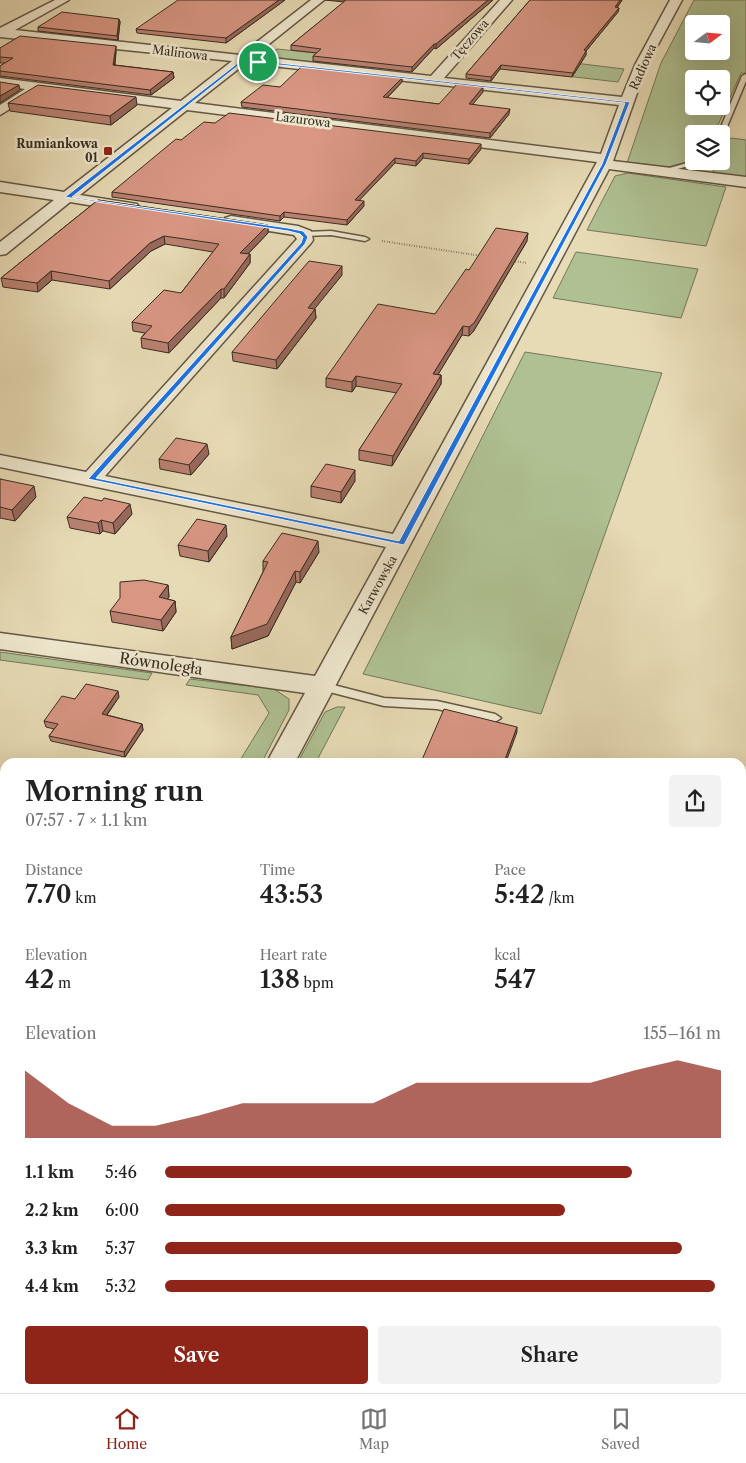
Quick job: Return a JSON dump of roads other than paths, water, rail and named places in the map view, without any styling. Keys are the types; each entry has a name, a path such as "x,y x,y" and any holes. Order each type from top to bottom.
{"street":[{"path":"1,32 63,0"},
{"path":"0,250 318,0"},
{"name":"Tęczowa","path":"435,80 506,0"},
{"name":"Radiowa","path":"605,161 641,65 676,0"},
{"name":"Malinowa","path":"1,32 628,102"},
{"name":"Lazurowa","path":"0,82 605,161"},
{"path":"0,111 38,86"},
{"path":"605,161 746,182"},
{"name":"Karwowska","path":"283,758 401,543 605,161"},
{"path":"0,187 144,208"},
{"path":"91,479 303,243 305,234 288,229 211,218"},
{"path":"0,461 401,543"},
{"name":"Równoległa","path":"0,641 322,686"}],"lane":[{"path":"725,125 745,76"},
{"path":"663,171 685,166"},
{"path":"704,170 710,178"},
{"path":"305,234 331,233 365,238"},
{"path":"322,686 384,702 437,704 495,718"}],"place":[{"name":"Rumiankowa 01","path":"108,151"}]}
